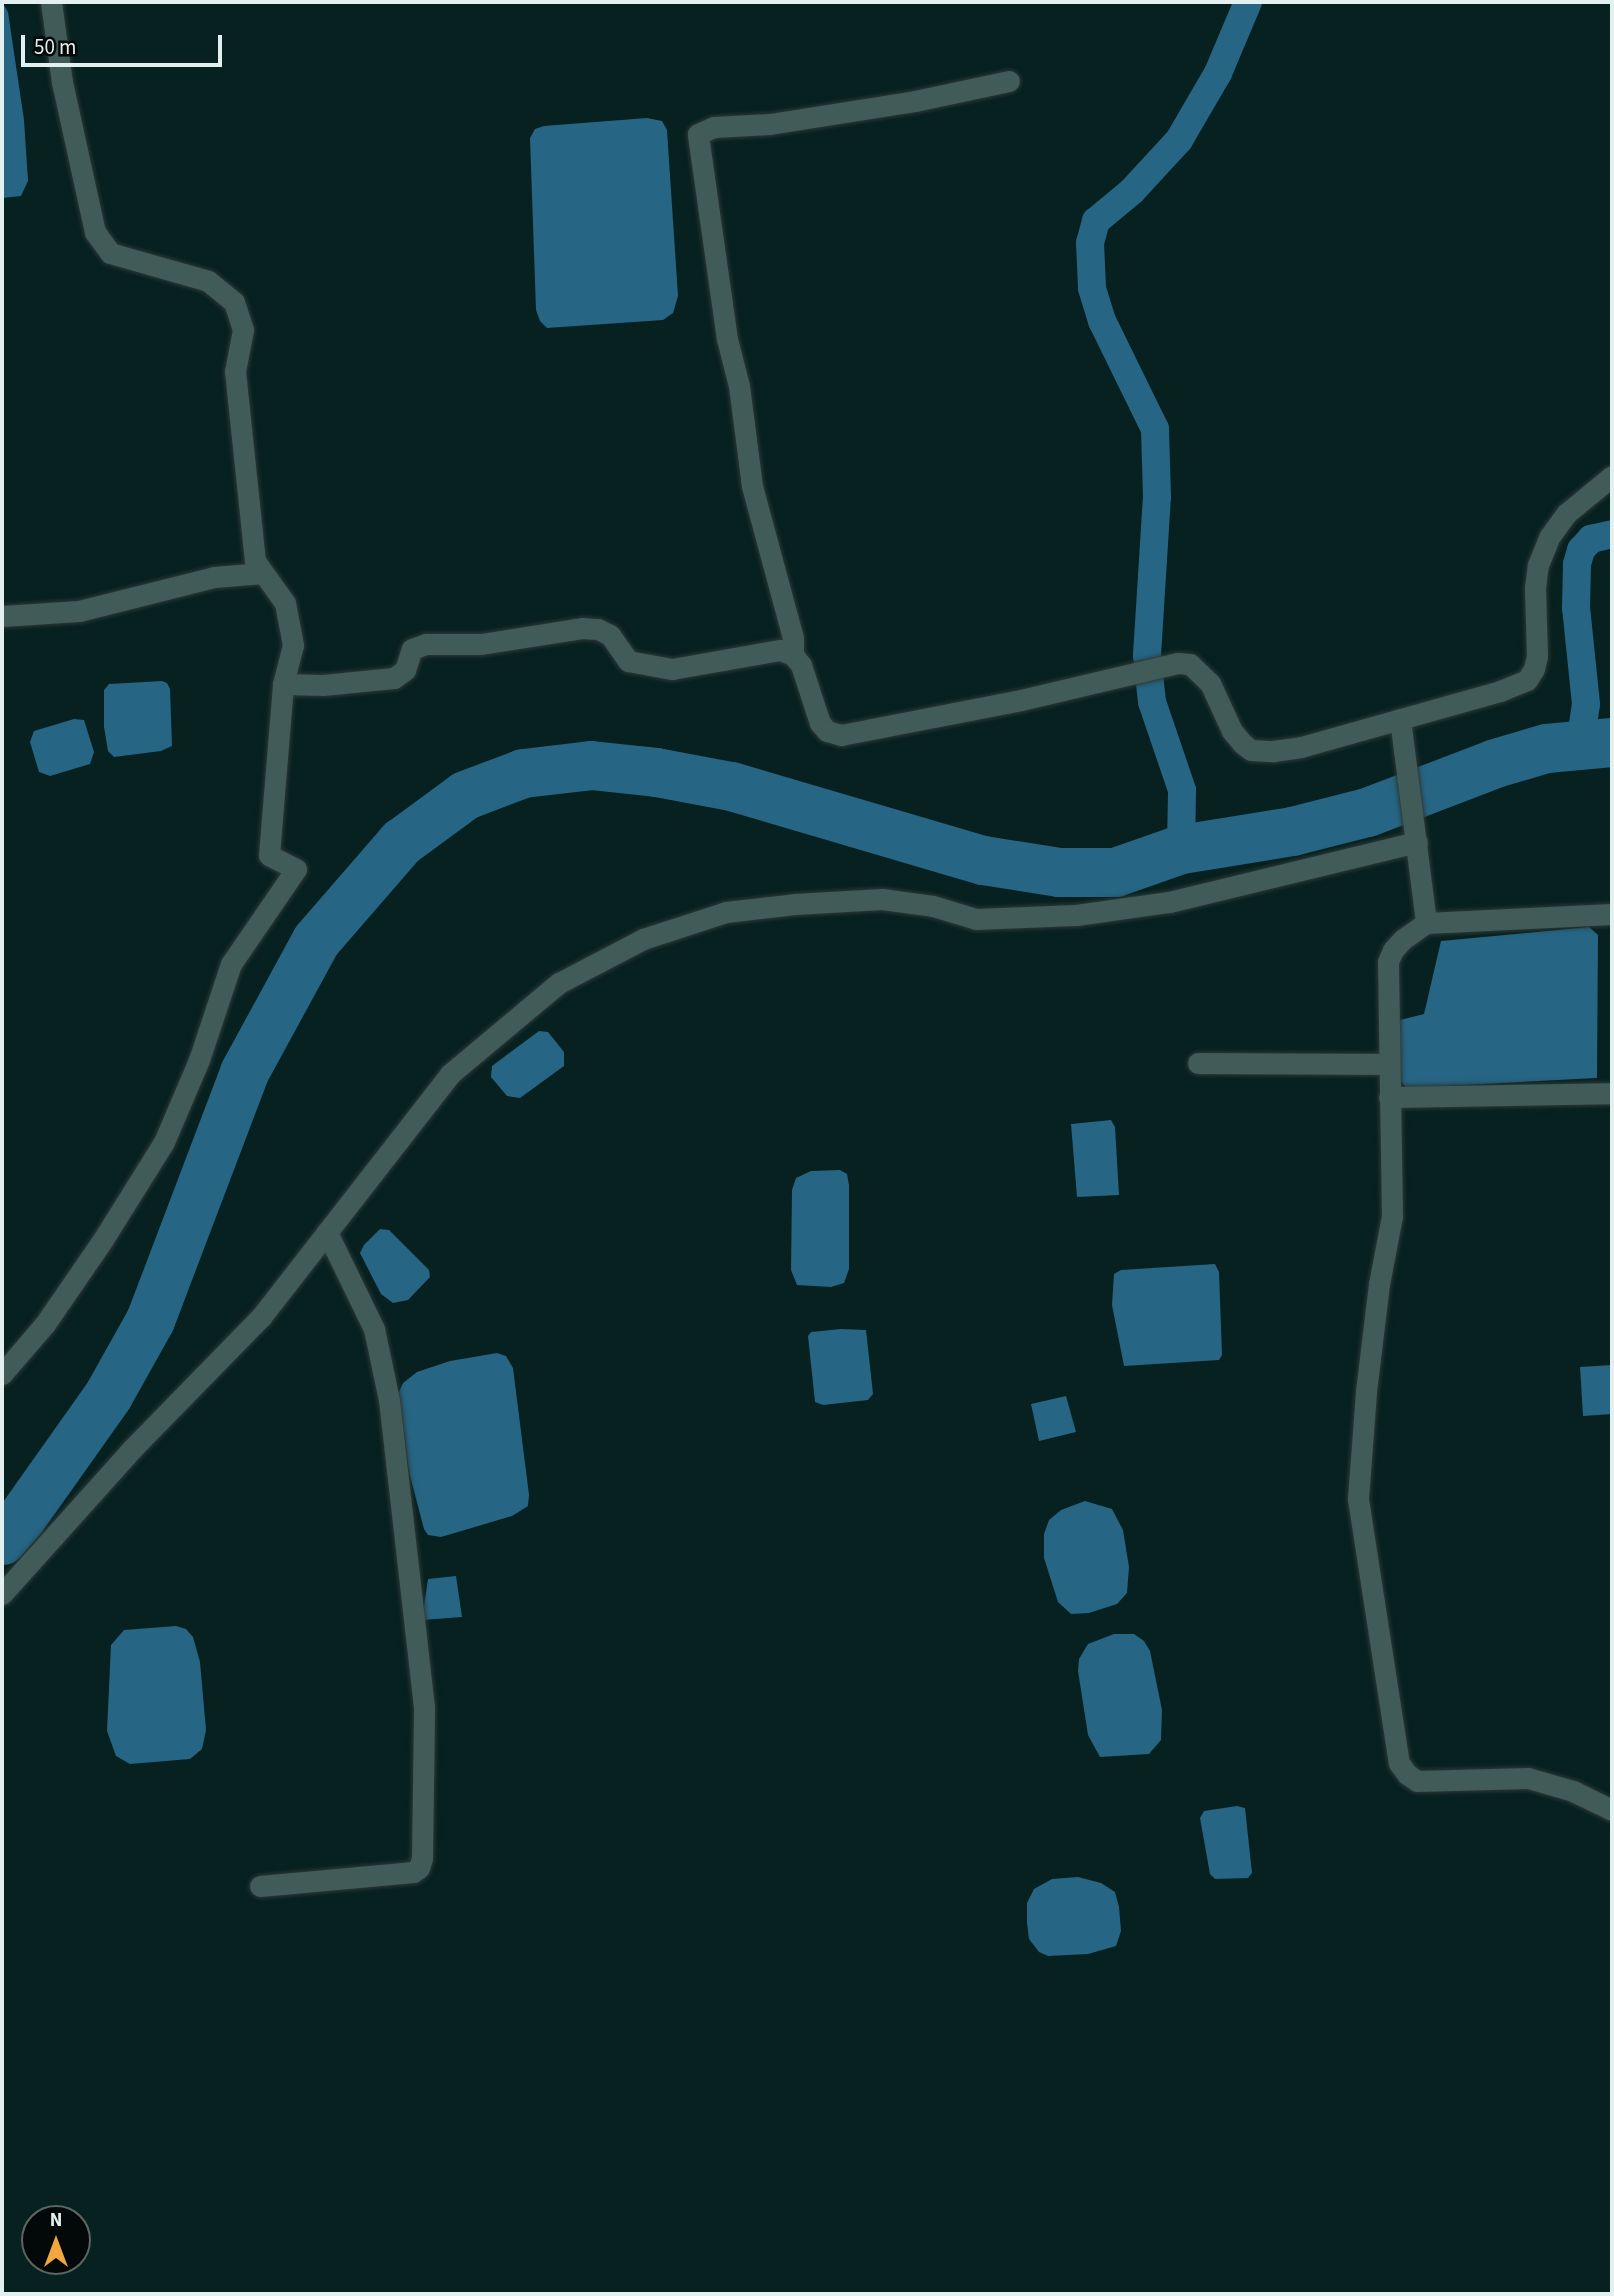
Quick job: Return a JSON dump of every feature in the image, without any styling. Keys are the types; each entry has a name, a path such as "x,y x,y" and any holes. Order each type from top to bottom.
{"street":[{"path":"2,1374 52,1313 164,1142 199,1060 231,964 296,869 269,855 283,684 293,645 285,603 255,561 235,371 243,330 234,302 208,281 110,253 95,232 62,82 51,2"},
{"path":"793,655 793,638 752,486 739,386 727,339 698,134 714,127 770,124 915,101 1009,81"},
{"path":"283,684 323,685 394,678 405,670 412,649 426,644 481,644 582,628 598,629 610,635 628,661 672,669 780,650 793,655 801,665 820,723 827,731 841,735 955,714 1178,663 1189,664 1210,683 1232,730 1251,750 1273,751 1301,747 1500,691 1527,680 1534,669 1537,656 1535,588 1538,565 1550,536 1567,513 1612,476"},
{"path":"2,616 79,611 214,577 264,573"},
{"path":"1400,719 1426,923"},
{"path":"2,1594 132,1449 261,1317 450,1074 559,983 643,939 726,912 795,904 881,899 933,906 976,919 1076,915 1169,902 1417,842"},
{"path":"1612,914 1426,923 1403,939 1393,950 1388,962 1388,1097 1392,1216 1379,1284 1366,1392 1358,1499 1399,1763 1407,1774 1417,1781 1528,1778 1573,1791 1612,1810"},
{"path":"1198,1063 1388,1064"},
{"path":"1388,1097 1612,1093"},
{"path":"260,1886 413,1872 419,1868 422,1858 424,1707 389,1400 374,1329 327,1232"}],"water":[{"path":"2,2 8,12 24,120 28,181 21,196 2,198"},
{"path":"647,118 662,121 667,130 678,296 673,313 663,320 547,328 540,321 536,310 530,138 535,129 544,126"},
{"path":"167,683 170,689 172,746 161,751 114,757 108,751 104,727 104,690 109,684"},
{"path":"74,719 84,720 94,752 90,764 50,776 39,772 30,742 34,731"},
{"path":"1589,927 1598,935 1597,1078 1407,1088 1403,1084 1399,1078 1400,1020 1424,1014 1441,941"},
{"path":"539,1031 548,1032 564,1052 564,1066 520,1098 507,1096 491,1077 492,1066"},
{"path":"1111,1120 1115,1127 1119,1195 1077,1197 1071,1124"},
{"path":"840,1170 847,1174 849,1185 849,1269 844,1283 831,1287 797,1285 791,1270 792,1190 796,1178 811,1171"},
{"path":"380,1229 389,1230 429,1270 430,1277 408,1300 393,1303 381,1294 360,1253"},
{"path":"1215,1264 1219,1272 1222,1355 1219,1360 1124,1366 1112,1305 1114,1274 1121,1270"},
{"path":"866,1330 873,1394 868,1400 823,1405 815,1402 808,1336 811,1332"},
{"path":"497,1353 506,1356 513,1368 529,1495 528,1506 512,1516 441,1537 428,1535 409,1472 399,1392 403,1383 417,1372 450,1361"},
{"path":"1612,1365 1612,1414 1583,1416 1580,1367"},
{"path":"1066,1396 1076,1432 1039,1441 1031,1404"},
{"path":"1085,1501 1112,1509 1123,1530 1129,1567 1127,1593 1117,1604 1089,1613 1071,1614 1058,1602 1044,1558 1044,1534 1049,1520 1061,1510"},
{"path":"456,1576 462,1617 422,1620 428,1579"},
{"path":"176,1626 186,1629 193,1637 200,1662 206,1730 202,1749 190,1759 130,1764 116,1756 107,1731 111,1645 124,1630"},
{"path":"1114,1634 1134,1634 1144,1641 1150,1651 1162,1710 1161,1740 1149,1754 1100,1757 1088,1735 1078,1671 1079,1659 1088,1644"},
{"path":"1237,1806 1245,1808 1252,1873 1248,1878 1215,1879 1210,1874 1200,1818 1204,1811"},
{"path":"1078,1877 1101,1883 1115,1892 1121,1931 1116,1946 1088,1954 1048,1956 1039,1952 1029,1939 1027,1923 1027,1903 1034,1889 1052,1879"}],"waterway":[{"path":"1181,849 1182,790 1152,702 1147,655 1157,497 1155,429 1102,321 1092,288 1090,243 1096,221 1132,191 1179,140 1218,73 1248,2"},
{"path":"1580,744 1586,704 1576,608 1577,564 1581,550 1591,539 1612,534"},
{"path":"2,1540 21,1518 108,1395 150,1320 244,1072 316,940 401,842 465,795 523,773 591,765 656,772 731,786 983,860 1059,872 1115,872 1181,849 1292,831 1367,812 1495,763 1546,748 1612,742"}]}
